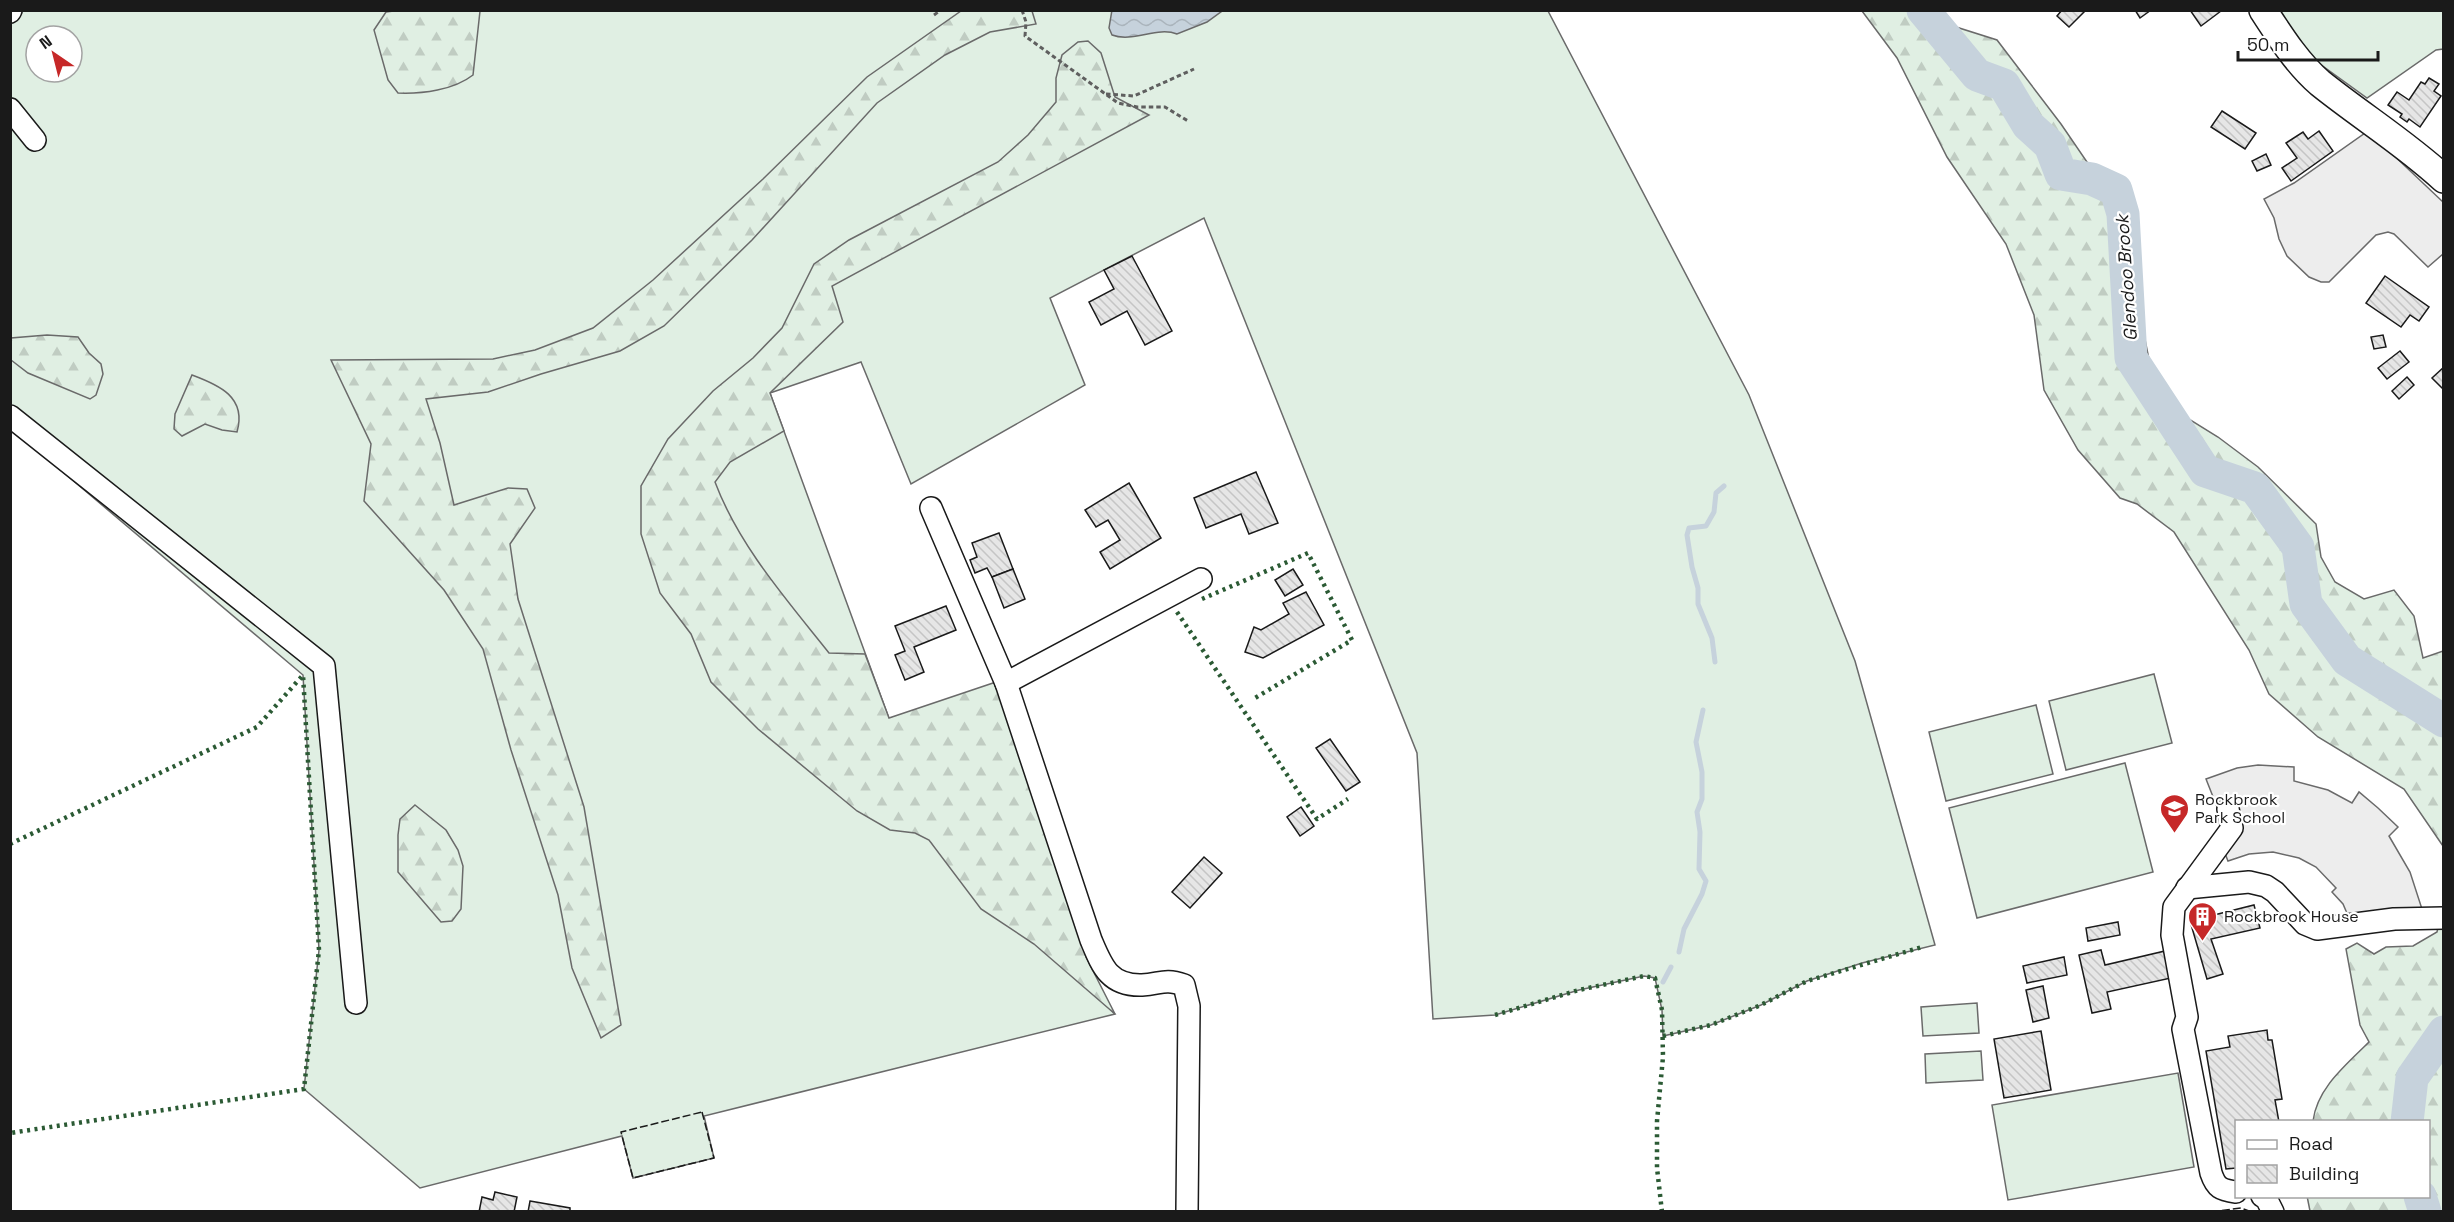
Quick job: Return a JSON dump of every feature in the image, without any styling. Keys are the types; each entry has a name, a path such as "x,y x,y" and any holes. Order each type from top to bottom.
{"main road":[{"path":"2263,10 2292,53 2319,82 2411,150 2444,179"}],"street":[{"path":"10,109 35,141"},
{"path":"10,416 324,666 356,1003"},
{"path":"931,508 1006,683 1102,967 1115,980 1141,985 1170,980 1184,985 1189,1006 1187,1212"},
{"path":"1006,683 1201,579"},
{"path":"2230,819 2174,907 2172,935 2185,998 2187,1017 2183,1029 2212,1179 2214,1184 2222,1190 2235,1192"},
{"path":"2187,888 2249,882 2266,886 2275,892 2305,924 2317,929 2379,921 2444,918"},
{"path":"2266,1198 2272,1212"}],"path":[{"path":"934,15 941,10"},
{"path":"1022,10 1026,22 1025,36 1118,103 1137,107 1165,107 1188,121"},
{"path":"1104,93 1134,96 1194,69"}],"green space":[{"path":"401,10 480,11 473,75 447,88 417,93 398,93 388,80 374,30 386,12"},
{"path":"11,11 1548,11 1749,395 1855,661 1935,945 1862,963 1807,981 1761,1005 1711,1025 1663,1036 1662,1010 1655,978 1644,976 1579,990 1495,1015 1433,1019 1417,753 1204,218 1050,298 1085,385 911,484 861,362 770,393 928,825 1115,1014 704,1116 714,1158 633,1178 622,1136 420,1188 304,1089 319,950 303,675 11,428"},
{"path":"961,11 1032,11 1036,24 990,32 945,55 877,103 752,240 664,326 620,351 488,392 426,399 440,443 454,505 508,488 527,489 535,508 510,544 518,599 584,807 621,1025 601,1038 572,968 558,895 511,750 483,649 444,590 364,501 371,444 331,360 493,359 535,350 593,328 653,280 763,179 867,77"},
{"path":"1862,11 1928,11 1934,20 1997,40 2089,165 2117,182 2134,202 2142,325 2153,379 2179,413 2218,437 2258,467 2316,524 2321,557 2335,582 2364,599 2394,590 2414,616 2423,658 2443,651 2443,846 2404,789 2318,737 2269,694 2249,650 2174,532 2137,504 2120,498 2078,450 2044,390 2034,315 2006,244 1947,157 1897,58"},
{"path":"2279,11 2443,11 2443,49 2436,50 2367,98 2313,59"},
{"path":"1088,41 1101,53 1115,97 1149,115 832,286 843,322 770,393 784,431 730,462 715,482 737,528 765,572 829,653 865,654 889,718 996,682 1060,867 1086,957 1115,1014 1034,944 981,909 929,840 915,833 890,830 857,811 758,729 711,682 691,634 660,593 641,534 641,486 668,439 713,391 753,358 782,328 814,264 849,240 998,162 1028,135 1056,102 1056,78 1062,55 1078,42"},
{"path":"47,335 78,337 89,353 101,364 103,374 96,395 90,399 28,373 11,360 11,338"},
{"path":"192,375 221,388 234,401 239,420 237,432 205,424 182,436 174,429 175,414"},
{"path":"2154,674 2172,743 2066,770 2049,701"},
{"path":"2036,705 2053,774 1946,801 1929,732"},
{"path":"2125,763 2153,872 1977,918 1949,808"},
{"path":"415,805 446,830 458,850 463,866 461,909 452,921 441,922 398,872 400,819"},
{"path":"2443,906 2443,1211 2310,1211 2307,1198 2430,1198 2430,1120 2313,1120 2320,1098 2326,1088 2342,1068 2369,1042 2360,1025 2346,949 2357,943 2374,954 2386,947 2413,946 2437,932"},
{"path":"1977,1003 1979,1033 1923,1036 1921,1007"},
{"path":"1981,1051 1983,1080 1926,1083 1925,1054"},
{"path":"2178,1073 2194,1167 2008,1200 1992,1105"}],"shaded area":[{"path":"2368,131 2443,202 2443,254 2428,267 2394,234 2388,232 2376,235 2329,282 2321,282 2309,277 2287,256 2279,239 2274,218 2264,199 2294,183"},
{"path":"2258,765 2294,767 2294,781 2328,790 2352,803 2359,792 2378,808 2398,827 2389,836 2410,872 2422,909 2349,918 2343,904 2332,892 2336,888 2316,867 2299,858 2273,852 2249,854 2228,861 2224,851 2221,817 2206,779 2237,768"}],"water":[{"path":"1112,10 1222,11 1207,22 1177,34 1161,32 1120,37 1112,35 1109,28"}],"building":[{"path":"2062,10 2086,10 2069,27 2057,16"},
{"path":"2135,10 2151,10 2140,18"},
{"path":"2190,10 2220,10 2221,11 2201,26"},
{"path":"2429,78 2439,84 2434,91 2441,96 2420,127 2409,119 2407,122 2400,117 2402,114 2388,105 2397,92 2409,100 2421,82 2425,84"},
{"path":"2222,111 2256,133 2245,149 2211,127"},
{"path":"2319,131 2333,151 2291,181 2282,168 2297,158 2286,143 2303,132 2308,139"},
{"path":"2266,154 2271,165 2257,171 2252,161"},
{"path":"1132,256 1172,331 1145,345 1127,311 1101,325 1089,302 1114,289 1104,270"},
{"path":"2385,276 2429,307 2419,321 2410,315 2401,327 2366,303"},
{"path":"2383,335 2386,347 2374,349 2371,337"},
{"path":"2400,351 2409,362 2387,379 2378,368"},
{"path":"2444,367 2444,390 2432,378"},
{"path":"2407,377 2414,385 2399,399 2392,391"},
{"path":"1256,472 1278,523 1249,534 1241,514 1206,528 1194,498"},
{"path":"1129,483 1161,538 1110,569 1100,552 1120,540 1108,520 1096,527 1085,510"},
{"path":"999,533 1013,569 992,577 987,568 975,573 970,560 977,557 972,543"},
{"path":"1013,569 1025,599 1004,608 992,577"},
{"path":"1293,569 1303,585 1285,596 1275,580"},
{"path":"1306,592 1324,625 1263,658 1245,652 1254,627 1261,630 1289,614 1283,603"},
{"path":"946,606 956,630 914,647 924,672 905,680 895,655 905,651 895,626"},
{"path":"1330,739 1360,782 1346,791 1316,748"},
{"path":"1301,807 1314,826 1300,836 1287,817"},
{"path":"1204,857 1222,873 1190,908 1172,892"},
{"name":"Rockbrook House","path":"2254,905 2260,928 2211,939 2223,974 2207,979 2190,921"},
{"path":"2118,922 2120,935 2088,941 2086,928"},
{"path":"2101,950 2105,965 2165,951 2171,978 2107,992 2111,1009 2092,1013 2079,955"},
{"path":"2064,957 2067,975 2027,983 2023,966"},
{"path":"2043,986 2049,1018 2033,1022 2026,990"},
{"path":"2267,1030 2268,1040 2272,1040 2282,1099 2275,1100 2279,1120 2235,1120 2235,1168 2226,1169 2206,1051 2230,1047 2228,1036"},
{"path":"2041,1031 2051,1090 2004,1098 1994,1039"},
{"path":"495,1192 517,1197 514,1212 479,1212 482,1197 493,1200"},
{"path":"530,1201 570,1208 570,1212 528,1212"}],"waterway":[{"name":"Glendoo Brook","path":"1923,10 1977,75 2004,85 2028,125 2050,145 2061,174 2092,179 2116,190 2123,214 2131,358 2205,471 2255,488 2298,547 2306,604 2347,660 2444,721"},
{"path":"1715,662 1712,638 1698,604 1698,588 1687,535 1689,528 1706,526 1714,512 1716,493 1724,486"},
{"path":"1679,952 1684,929 1706,881 1699,869 1700,832 1697,812 1702,799 1702,772 1696,742 1703,710"},
{"path":"1663,982 1671,967"},
{"name":"Glendoo Brook","path":"2407,1120 2412,1078 2444,1032"},
{"name":"Glendoo Brook","path":"2421,1198 2425,1212"}],"hedge":[{"path":"1202,599 1308,553 1352,640 1255,698"},
{"path":"1177,612 1317,819 1348,799"},
{"path":"10,844 257,727 303,675 319,950 304,1089 10,1133"},
{"path":"1663,1036 1711,1025 1761,1005 1807,981 1922,947"},
{"path":"1495,1015 1579,990 1644,976 1655,978 1662,1010 1663,1057 1657,1121 1657,1168 1662,1212"}],"fence":[{"path":"702,1112 714,1158 633,1178 621,1132 702,1112"},
{"path":"2211,1212 2241,1208 2252,1212"}],"place":[{"name":"Rockbrook Park School","path":"2174,834"},
{"name":"Rockbrook House","path":"2203,942"}]}
